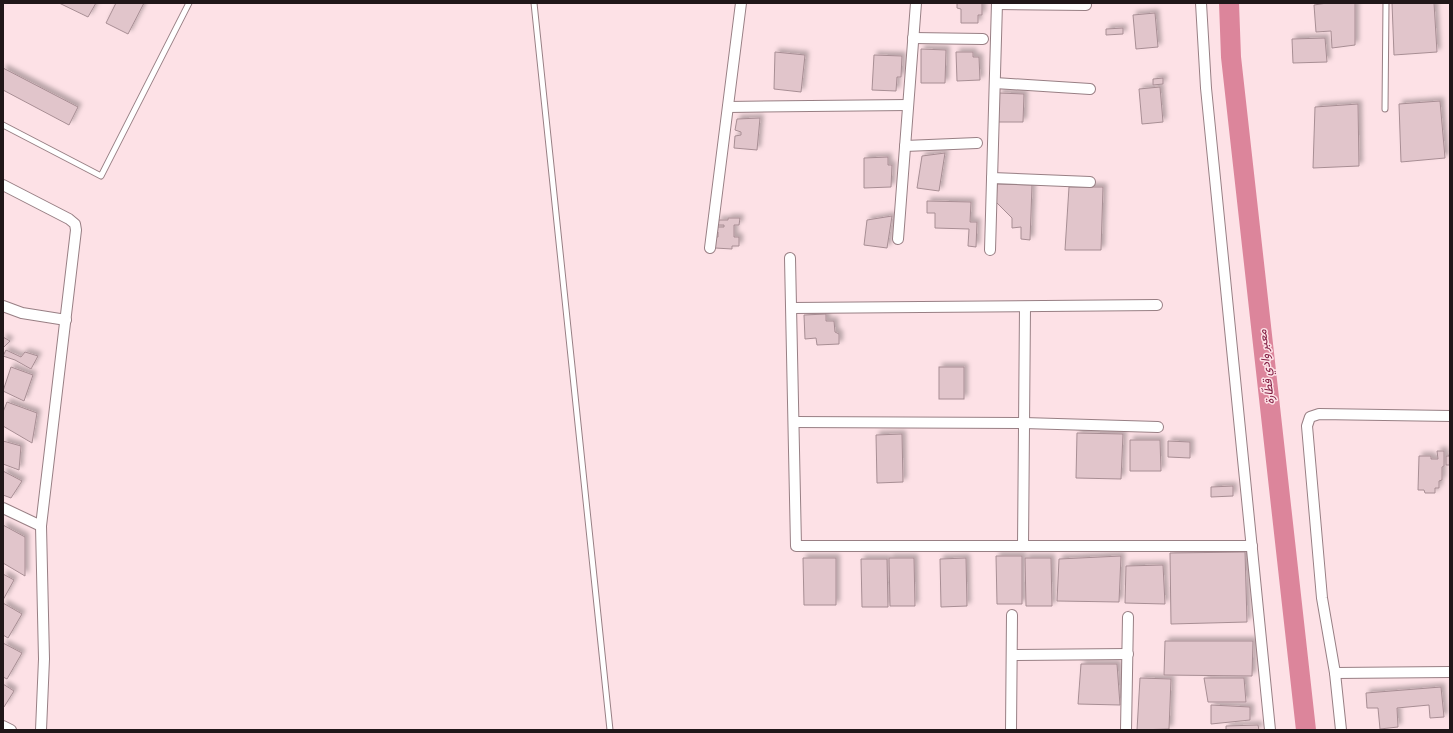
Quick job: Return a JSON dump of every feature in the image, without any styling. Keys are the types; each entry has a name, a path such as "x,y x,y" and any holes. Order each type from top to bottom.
{"street":[{"path":"710,248 742,3"},
{"path":"898,239 916,3"},
{"path":"990,250 997,3 1086,5"},
{"path":"1201,3 1207,96 1270,730"},
{"path":"913,38 983,39"},
{"path":"994,83 1090,89"},
{"path":"728,107 908,105"},
{"path":"905,146 977,143"},
{"path":"992,178 1090,182"},
{"path":"3,185 69,219 75,224 76,230 41,526 44,659 41,730"},
{"path":"790,258 796,546 1252,546"},
{"path":"792,308 1157,305"},
{"path":"3,306 22,312 66,320"},
{"path":"1023,546 1025,307"},
{"path":"1341,730 1335,673 1322,598 1307,426 1310,417 1319,414 1450,416"},
{"path":"794,422 1024,423 1158,427"},
{"path":"3,508 41,526"},
{"path":"1010,730 1012,615"},
{"path":"1126,730 1128,617"},
{"path":"1012,655 1128,654"},
{"path":"1335,673 1450,672"},
{"path":"3,726 11,730"}],"lane":[{"path":"3,125 101,176 189,3"},
{"path":"534,3 610,730"},
{"path":"1385,109 1386,3"}],"building":[{"path":"59,3 96,3 88,17"},
{"path":"116,3 144,3 128,34 106,23"},
{"path":"957,3 982,3 982,15 978,15 978,23 961,23 961,9 957,8"},
{"path":"1327,3 1355,3 1355,45 1332,48 1331,31 1316,32 1314,5"},
{"path":"1392,3 1434,3 1437,52 1394,55"},
{"path":"1155,13 1158,47 1136,49 1133,15"},
{"path":"1123,28 1123,34 1106,35 1106,29"},
{"path":"1325,38 1327,62 1293,63 1292,39"},
{"path":"921,49 946,50 945,83 921,83"},
{"path":"775,52 805,55 801,92 774,89"},
{"path":"956,52 973,52 973,57 979,57 980,80 957,81"},
{"path":"874,55 902,56 901,77 897,77 896,91 872,90"},
{"path":"3,68 78,107 69,125 3,90"},
{"path":"1163,78 1163,84 1153,85 1153,79"},
{"path":"1160,87 1163,122 1142,124 1139,89"},
{"path":"999,93 1024,94 1023,122 998,122"},
{"path":"1440,101 1445,158 1401,162 1399,104"},
{"path":"1358,104 1359,166 1313,168 1315,107"},
{"path":"760,118 757,150 734,148 735,136 741,135 741,132 735,130 737,119"},
{"path":"945,153 939,191 917,188 922,156"},
{"path":"888,157 888,165 892,165 891,187 864,188 864,158"},
{"path":"997,184 1032,185 1030,240 1021,239 1021,227 1012,228 1012,218 996,202"},
{"path":"1069,187 1103,187 1101,250 1065,250"},
{"path":"927,201 971,202 970,222 977,222 976,247 968,246 969,229 935,228 935,213 927,213"},
{"path":"892,216 887,248 864,245 867,220"},
{"path":"728,218 740,218 739,225 734,225 734,237 739,237 739,246 732,246 732,249 715,248 715,237 718,237 718,232 714,232 714,227 724,227 724,225 718,225 718,220 728,220"},
{"path":"826,314 826,321 834,321 835,332 839,334 839,344 817,345 816,338 805,339 804,315"},
{"path":"3,337 10,341 3,348"},
{"path":"6,350 21,357 25,352 38,356 31,369 15,360 3,356"},
{"path":"11,367 33,375 24,401 3,391"},
{"path":"939,367 964,367 964,399 939,399"},
{"path":"7,402 37,413 32,443 3,426 3,412"},
{"path":"1077,433 1123,434 1121,479 1076,478"},
{"path":"902,434 903,482 877,483 876,435"},
{"path":"1130,440 1160,440 1161,471 1130,471"},
{"path":"3,441 21,446 19,470 3,464"},
{"path":"1168,441 1190,442 1190,458 1168,457"},
{"path":"1450,448 1450,465 1446,465 1446,456 1449,456"},
{"path":"1437,451 1444,451 1442,480 1439,481 1439,488 1435,488 1435,493 1425,493 1424,490 1418,490 1419,456 1431,456 1431,459 1438,459"},
{"path":"3,471 22,481 11,498 3,495"},
{"path":"1233,486 1233,496 1211,497 1211,487"},
{"path":"3,525 25,537 25,576 3,563"},
{"path":"1245,552 1247,622 1171,624 1170,553"},
{"path":"996,556 1022,556 1022,604 997,604"},
{"path":"1121,556 1119,602 1057,601 1059,559"},
{"path":"803,558 836,558 836,605 804,605"},
{"path":"889,558 914,558 915,606 890,606"},
{"path":"966,558 967,606 941,607 940,559"},
{"path":"1025,558 1051,558 1052,606 1026,606"},
{"path":"861,559 887,559 888,607 862,607"},
{"path":"1163,565 1165,604 1125,603 1126,566"},
{"path":"3,574 14,580 3,600"},
{"path":"3,603 22,614 8,638 3,635"},
{"path":"1165,641 1253,641 1252,676 1164,675"},
{"path":"3,643 22,653 7,679 3,677"},
{"path":"1081,664 1117,664 1120,705 1078,704"},
{"path":"1140,678 1171,679 1169,729 1137,730"},
{"path":"1204,678 1244,678 1246,702 1208,702"},
{"path":"3,684 14,691 4,707 3,706"},
{"path":"1441,687 1444,717 1430,718 1429,705 1397,708 1398,727 1380,729 1378,708 1367,708 1366,693"},
{"path":"1211,705 1250,707 1250,720 1211,724"},
{"path":"1258,725 1259,730 1226,730 1226,726"}],"waterway":[{"name":"معبر وادي قطّارة","path":"1229,3 1231,57 1306,730"}]}
